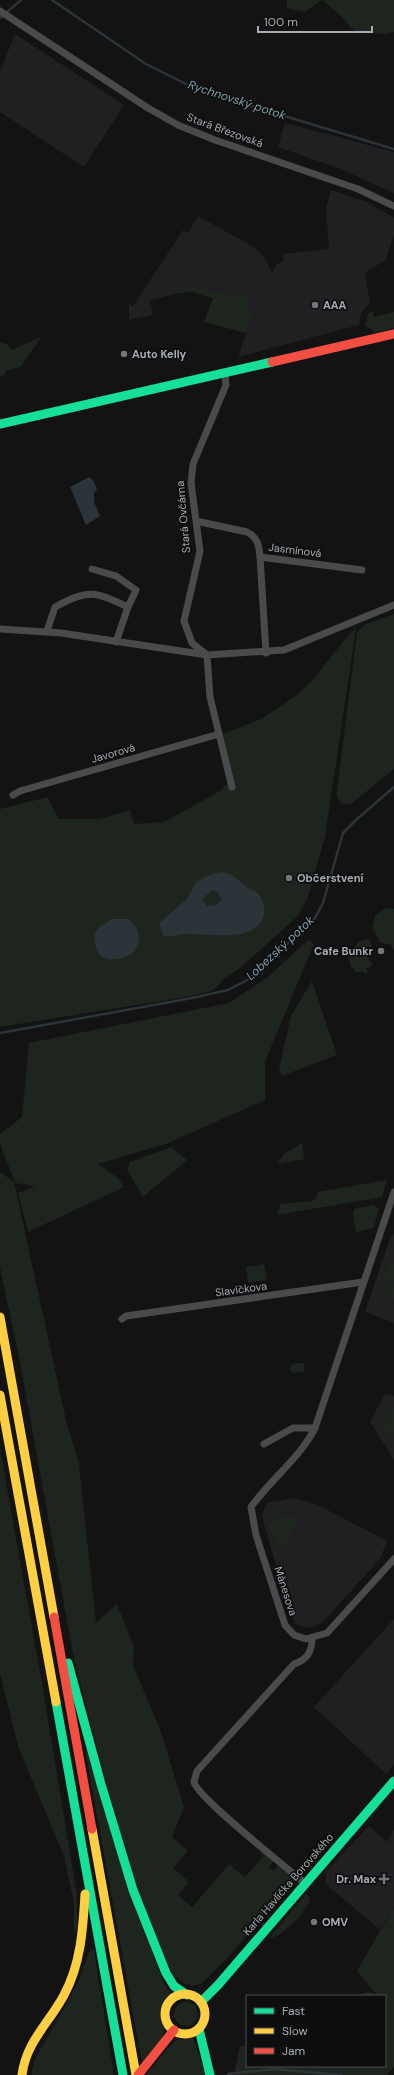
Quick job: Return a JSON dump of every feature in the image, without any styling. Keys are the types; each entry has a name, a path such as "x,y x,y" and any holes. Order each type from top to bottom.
{"main road":[{"path":"0,424 394,334"},
{"path":"0,1317 132,2058 137,2075"},
{"path":"0,1396 122,2073"},
{"path":"52,1611 133,1890 166,1973 174,1986 187,1995 195,1997 201,2002 205,2016 199,2029 210,2075"},
{"name":"Karla Havlíčka Borovského","path":"201,2002 218,1985 394,1781"},
{"path":"22,2075 30,2046 64,1994 75,1966 83,1935 86,1872"},
{"path":"187,1995 177,1997 167,2008 166,2018 174,2030 187,2034 199,2029"},
{"path":"137,2075 174,2030"}],"street":[{"name":"Stará Březovská","path":"0,11 148,108 178,125 215,140 358,189 394,206"},
{"name":"Stará Ovčárna","path":"207,655 192,643 184,621 200,551 191,483 193,464 226,385 225,373"},
{"name":"Jasmínová","path":"196,521 248,532 254,536 259,544 260,557 362,570"},
{"path":"260,557 266,653"},
{"path":"92,569 116,576 136,590 128,607 116,642"},
{"path":"47,631 55,607 71,598 88,593 108,598 128,607"},
{"path":"0,629 47,631 207,655 266,653 284,650 394,605"},
{"path":"207,655 210,697 232,787"},
{"name":"Javorová","path":"13,795 20,791 220,734"},
{"path":"264,1444 293,1428 315,1428 394,1192"},
{"name":"Slavíčkova","path":"122,1319 126,1316 363,1282"},
{"name":"Mánesova","path":"312,1639 299,1637 285,1625 256,1534 251,1507 263,1491 302,1448 315,1428"},
{"path":"305,1883 209,1801 195,1787 195,1775 294,1664 302,1661 310,1653 312,1648 312,1639 327,1633 394,1559"}],"shaded area":[{"path":"287,0 322,0 305,12 287,8"},
{"path":"322,0 394,0 394,32 384,34 355,32 341,16"},
{"path":"15,34 124,105 84,167 0,112 0,71"},
{"path":"285,123 394,152 394,193 338,168 278,147"},
{"path":"331,190 367,202 394,218 394,234 386,260 367,271 365,276 370,302 361,313 359,325 238,357 254,313 245,310 249,298 191,287 179,287 180,293 150,300 153,315 129,320 129,304 133,306 183,230 188,233 198,216 256,248 258,252 261,253 272,273 277,264 284,260 282,254 329,249 326,208"},
{"path":"179,287 191,287 250,297 246,310 254,313 246,333 204,322 213,298 192,292 180,293"},
{"path":"373,311 374,317 394,312 394,328 373,333 372,328 370,329 365,326 368,314"},
{"path":"41,337 21,367 5,371 5,375 0,377 0,342 7,344 12,350"},
{"path":"89,477 93,480 97,489 94,493 94,502 100,516 86,525 70,487"},
{"path":"394,614 394,769 351,804 341,804 337,797 337,790 357,632 366,624"},
{"path":"356,629 325,837 308,897 298,916 239,969 224,979 214,990 192,996 0,1027 0,809 48,797 58,819 99,819 130,810 134,824 164,822 222,790 227,783 218,741 224,734 261,719 294,697 312,681 349,634"},
{"path":"222,872 230,874 258,894 264,905 264,914 260,924 252,930 242,934 163,935 159,923 187,899 196,882 212,874","holes":["213,890 217,892 222,899 216,905 207,906 202,899"]},
{"path":"386,908 394,909 394,950 391,945 380,942 372,928 375,916"},
{"path":"112,919 128,919 135,926 139,938 135,951 132,954 113,960 104,958 98,953 94,934 99,927"},
{"path":"309,939 314,944 265,1063 265,1100 166,1144 98,1164 118,1178 124,1187 28,1232 18,1193 35,1186 15,1183 0,1144 0,1134 22,1117 29,1043 229,1003 268,977"},
{"path":"366,939 369,940 372,945 371,951 367,955 373,965 366,969 368,972 365,974 364,972 356,972 350,965 349,956 358,942"},
{"path":"312,981 337,1055 282,1076 279,1069 291,1016"},
{"path":"302,1143 304,1159 277,1164 285,1153"},
{"path":"171,1147 187,1160 143,1197 127,1170 130,1162"},
{"path":"0,1172 14,1182 66,1420 79,1464 96,1623 117,1604 134,1647 133,1665 161,1732 184,1807 172,1837 188,1851 173,1868 189,1882 178,1895 192,1907 229,1864 245,1877 264,1856 260,1852 262,1850 274,1861 269,1867 273,1871 279,1865 295,1879 229,1956 201,1984 192,1986 184,1984 178,1978 175,1978 163,1954 130,1869 73,1654 19,1357 0,1267"},
{"path":"387,1180 382,1197 277,1215 280,1204 312,1201 317,1198 317,1192"},
{"path":"372,1205 379,1208 374,1228 356,1232 353,1213 355,1209"},
{"path":"394,1233 394,1323 366,1312 366,1309 390,1239"},
{"path":"390,1262 394,1264 394,1282 383,1277"},
{"path":"264,1264 267,1280 248,1283 246,1267"},
{"path":"390,1282 394,1284 394,1300 384,1295"},
{"path":"304,1363 304,1372 293,1373 290,1369 292,1364"},
{"path":"385,1394 394,1396 394,1460 370,1422"},
{"path":"394,1407 394,1431 392,1436 384,1432 378,1425 381,1418 388,1421"},
{"path":"0,1448 41,1678 77,1895 77,1928 74,1934 74,1904 64,1856 19,1749 0,1674"},
{"path":"294,1498 316,1504 387,1541 380,1559 322,1623 309,1628 296,1625 291,1615 291,1609 287,1604 262,1516 266,1503"},
{"path":"279,1515 296,1516 292,1541 277,1546 268,1525"},
{"path":"394,1619 394,1765 386,1774 314,1707"},
{"path":"84,1744 137,1908 164,1984 172,1995 165,2004 165,2028 163,2037 155,2050 142,2064"},
{"path":"369,1826 387,1842 394,1829 394,1907 380,1930 326,1884 326,1871"},
{"path":"306,1894 310,1898 305,1910 300,1916 281,1934 269,1938"},
{"path":"394,1907 394,2067 387,2075 234,2075 240,2046 246,2046 246,2067 386,2067 386,1995 377,1995 357,1971"},
{"path":"92,1949 94,1950 114,2075 31,2075 34,2061 78,1983 89,1952"},
{"path":"367,1991 377,1995 361,1995"},
{"path":"186,2002 195,2005 198,2014 195,2023 186,2026 177,2023 174,2014 177,2005"},
{"path":"193,2038 206,2075 145,2075 173,2043 179,2039"}],"waterway":[{"path":"0,18 21,0"},
{"name":"Rychnovský potok","path":"52,0 146,64 198,90 394,149"},
{"name":"Lobezský potok","path":"0,1033 192,998 228,990 249,979 315,918 323,903 343,833 394,787"},
{"path":"228,2074 274,2069 341,2075"}],"traffic: fast":[{"path":"0,424 272,362"},
{"path":"68,1663 101,1784 133,1890 166,1973 174,1986 187,1995"},
{"path":"56,1702 123,2075"},
{"path":"201,2002 218,1985 394,1781"},
{"path":"199,2029 210,2075"}],"traffic: slow":[{"path":"0,1317 54,1617"},
{"path":"0,1395 56,1702"},
{"path":"92,1829 136,2075"},
{"path":"22,2075 24,2063 33,2043 58,2005 70,1983 78,1958 82,1933 85,1894"},
{"path":"185,1994 193,1996 199,2000 203,2006 205,2014 203,2022 199,2028 193,2032 185,2034 177,2032 171,2028 167,2022 165,2014 167,2006 171,2000 177,1996 185,1994"}],"traffic: jam":[{"path":"272,362 394,334"},
{"path":"54,1617 92,1829"},
{"path":"138,2075 174,2030"}],"place":[{"name":"AAA","path":"315,305"},
{"name":"Auto Kelly","path":"124,354"},
{"name":"Občerstvení","path":"289,878"},
{"name":"Cafe Bunkr","path":"381,951"},
{"name":"Dr. Max","path":"384,1879"},
{"name":"OMV","path":"314,1922"}]}
